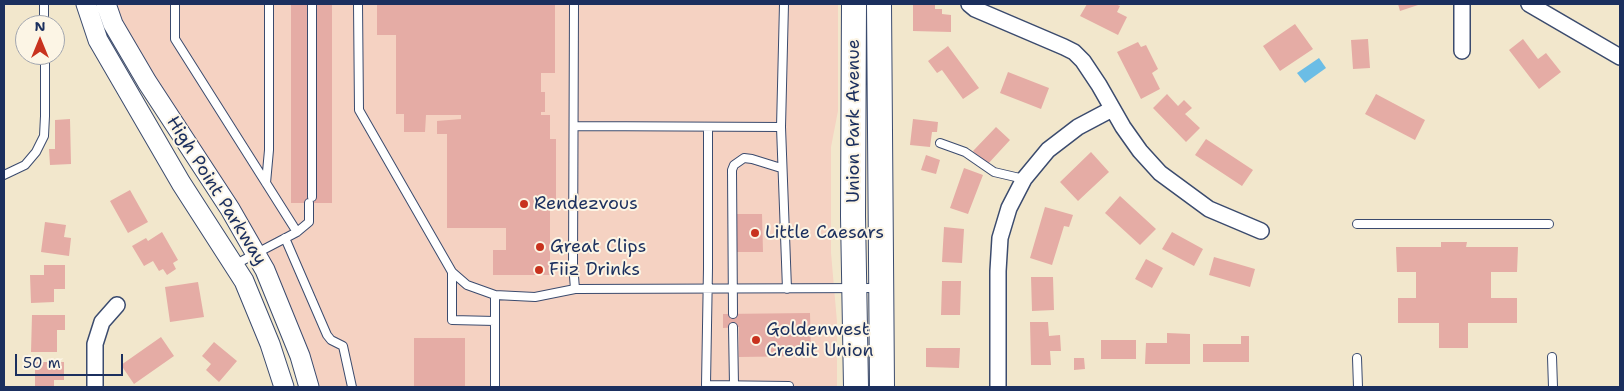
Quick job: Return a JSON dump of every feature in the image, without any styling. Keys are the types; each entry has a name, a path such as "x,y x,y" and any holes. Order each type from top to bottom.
{"main road":[{"name":"Union Park Avenue","path":"854,4 856,387"},
{"name":"Union Park Avenue","path":"879,4 882,387"}],"street":[{"name":"High Point Parkway","path":"86,4 98,40 181,183 244,281 270,344 284,387"},
{"name":"High Point Parkway","path":"106,4 113,24 147,82 256,252 300,356 308,387"},
{"path":"969,4 1074,52 1083,61 1123,127 1140,151 1160,173 1209,209 1261,231"},
{"path":"1462,4 1462,51"},
{"path":"1529,4 1620,57"},
{"path":"998,387 998,271 1000,238 1009,208 1024,179 1048,150 1078,127 1112,109"},
{"path":"95,387 95,344 102,322 117,305"}],"lane":[{"path":"174,4 175,39 297,232"},
{"path":"266,183 269,150 269,4"},
{"path":"234,265 297,232 309,222 311,200 312,4"},
{"path":"358,4 359,110 452,272 467,285 495,295 535,296 575,289 881,288"},
{"path":"574,4 573,264 575,289"},
{"path":"784,4 781,168 787,289"},
{"path":"4,175 25,165 36,152 44,136 46,116 44,65"},
{"path":"574,126 781,127"},
{"path":"708,127 706,385 789,387"},
{"path":"940,143 965,152 994,172 1024,179"},
{"path":"733,314 731,178 734,165 744,158 781,168"},
{"path":"1357,224 1549,224"},
{"path":"286,238 327,335 331,340 342,346 352,387"},
{"path":"452,272 452,320 495,320"},
{"path":"495,295 495,387"},
{"path":"733,327 734,385"},
{"path":"1552,357 1553,387"},
{"path":"1357,358 1358,387"}],"shaded area":[{"path":"115,4 838,4 838,111 831,147 831,253 837,322 837,387 317,387 287,300 257,236 127,35"}],"water":[{"path":"1319,58 1326,68 1305,83 1297,73"}],"building":[{"path":"291,4 332,4 332,203 291,203"},
{"path":"377,4 555,4 555,73 541,73 541,92 545,92 545,112 541,112 541,115 550,115 550,139 556,139 556,203 550,203 550,275 493,275 493,250 506,250 506,228 447,228 447,134 437,134 437,121 461,119 461,115 426,115 425,132 404,132 404,114 396,114 396,35 377,35"},
{"path":"913,4 935,4 935,9 942,9 942,14 951,15 951,32 913,31"},
{"path":"1087,4 1115,4 1120,6 1117,12 1127,17 1118,35 1080,16"},
{"path":"1398,4 1421,4 1400,11"},
{"path":"1295,24 1313,49 1280,71 1263,46"},
{"path":"1368,39 1370,68 1353,69 1351,40"},
{"path":"1523,39 1538,59 1546,53 1561,72 1539,89 1509,50"},
{"path":"1138,42 1141,47 1146,45 1158,69 1152,73 1160,89 1141,99 1117,52"},
{"path":"948,46 979,88 963,99 942,70 937,73 928,61"},
{"path":"1008,72 1049,88 1041,109 1000,93"},
{"path":"1167,94 1178,106 1184,100 1192,108 1185,114 1200,128 1186,142 1153,108"},
{"path":"1376,94 1425,120 1415,140 1365,114"},
{"path":"70,119 71,164 50,165 49,149 55,149 55,120"},
{"path":"913,119 938,122 937,132 932,132 930,147 910,145"},
{"path":"996,127 1010,140 987,165 973,151"},
{"path":"1206,139 1253,170 1242,186 1195,155"},
{"path":"1091,152 1109,172 1078,201 1060,182"},
{"path":"926,155 940,160 936,174 921,170"},
{"path":"964,168 983,175 968,214 950,208"},
{"path":"130,190 148,222 128,233 110,201"},
{"path":"1120,196 1156,229 1140,245 1105,213"},
{"path":"1045,207 1073,215 1069,227 1064,226 1052,265 1030,258"},
{"path":"737,214 762,214 763,252 737,252"},
{"path":"45,222 66,225 64,237 71,238 69,256 41,252"},
{"path":"944,227 964,229 962,263 942,262"},
{"path":"162,232 178,260 173,263 176,269 167,275 163,269 159,271 153,261 144,266 132,246 146,238 148,241"},
{"path":"1172,232 1203,249 1194,266 1162,249"},
{"path":"1441,242 1467,242 1466,247 1518,247 1517,272 1491,272 1491,298 1517,298 1517,323 1468,323 1468,348 1439,348 1439,323 1398,323 1398,298 1416,298 1416,272 1397,272 1396,247 1441,247"},
{"path":"1214,257 1255,269 1250,287 1209,275"},
{"path":"1146,259 1163,268 1152,288 1135,279"},
{"path":"44,265 65,265 65,289 54,289 54,302 31,303 30,275 44,275"},
{"path":"1031,277 1053,277 1054,310 1032,311"},
{"path":"942,281 961,281 960,315 941,315"},
{"path":"198,282 204,317 170,322 165,287"},
{"path":"810,313 811,356 739,357 739,327 723,328 723,314"},
{"path":"32,315 65,315 65,330 57,330 57,352 31,352"},
{"path":"1030,322 1048,322 1049,336 1060,335 1061,351 1050,351 1051,365 1031,365"},
{"path":"1167,333 1190,334 1190,364 1145,364 1146,343 1167,343"},
{"path":"1241,336 1249,336 1249,362 1203,362 1203,344 1241,344"},
{"path":"161,337 174,356 134,384 121,365"},
{"path":"414,338 465,338 465,387 414,387"},
{"path":"1101,340 1136,340 1136,359 1101,359"},
{"path":"214,342 237,361 219,382 206,370 211,364 202,356"},
{"path":"926,348 960,348 959,368 926,367"},
{"path":"1074,358 1084,358 1085,369 1074,370"},
{"path":"35,362 64,362 64,380 54,380 54,387 35,387"}],"place":[{"name":"Rendezvous","path":"524,204"},
{"name":"Little Caesars","path":"755,233"},
{"name":"Great Clips","path":"540,247"},
{"name":"Fiiz Drinks","path":"539,270"},
{"name":"Goldenwest Credit Union","path":"756,340"}]}
